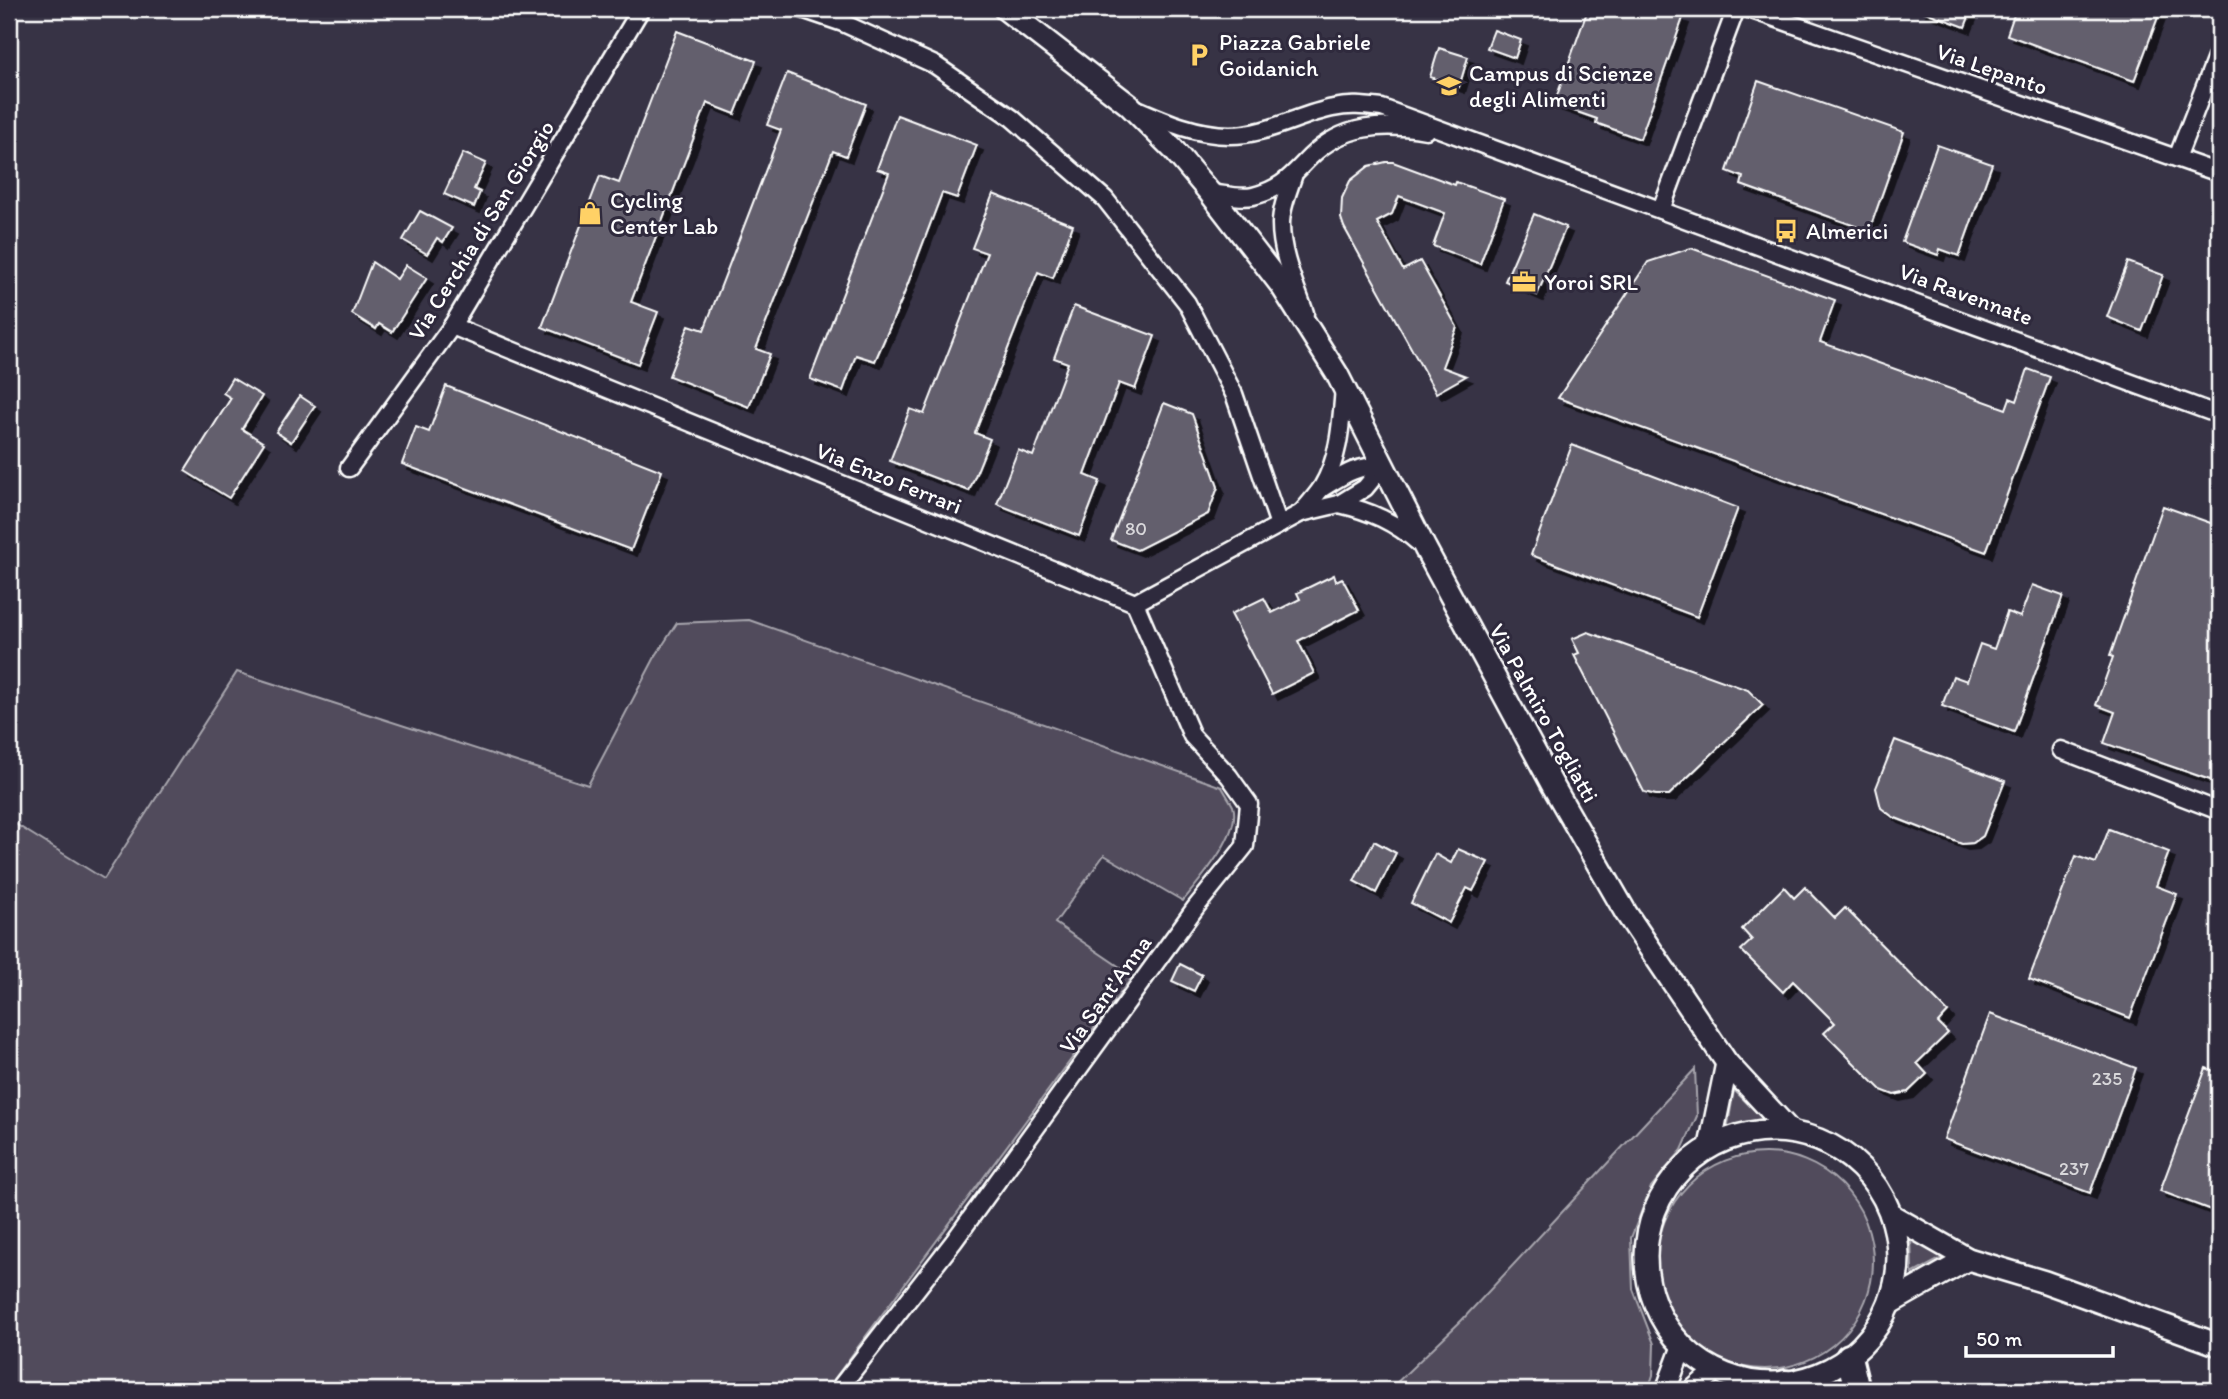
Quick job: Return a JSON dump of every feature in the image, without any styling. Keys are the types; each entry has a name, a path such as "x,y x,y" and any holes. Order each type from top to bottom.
{"highway":[{"path":"1849,1357 1857,1390"}],"main road":[{"name":"Via Ravennate","path":"1005,9 1129,105 1173,149 1210,193"},
{"name":"Via Palmiro Togliatti","path":"1210,193 1281,285 1341,381 1425,548 1553,786 1626,914 1727,1063 1790,1131"},
{"path":"1710,1146 1727,1063"},
{"path":"1790,1131 1822,1140 1850,1157 1878,1188 1891,1215 1898,1257 1890,1303 1874,1331 1849,1357 1819,1375 1791,1387 1754,1383 1715,1371 1682,1346 1666,1328 1655,1306 1646,1268 1649,1227 1658,1201 1674,1177 1691,1160 1710,1146 1751,1132 1790,1131"},
{"path":"1891,1215 1968,1259 2045,1282 2219,1345"},
{"path":"1890,1303 1968,1259"}],"street":[{"name":"Via Cerchia di San Giorgio","path":"349,468 452,326 641,9"},
{"path":"802,9 843,23 935,65 1012,118 1105,199 1188,303 1234,394 1279,525"},
{"path":"1661,210 1736,9"},
{"name":"Via Lepanto","path":"1749,9 2219,173"},
{"path":"2177,158 2219,51"},
{"name":"Via Ravennate","path":"1129,105 1177,126 1209,134 1231,135 1280,126 1332,108 1354,105 1382,108 2219,415"},
{"name":"Via Ravennate","path":"1284,254 1281,223 1284,202 1293,177 1311,155 1332,140 1357,130 1393,125 1458,136"},
{"name":"Via Ravennate","path":"1210,193 1250,197 1269,191 1293,177"},
{"name":"Via Palmiro Togliatti","path":"1284,254 1305,313 1341,381"},
{"name":"Via Enzo Ferrari","path":"452,326 1135,603"},
{"path":"1301,513 1321,489 1335,457 1340,434 1341,381"},
{"path":"1135,603 1301,513 1339,504 1365,488 1383,466"},
{"path":"1321,489 1352,469 1383,466"},
{"path":"1339,504 1363,509 1384,518 1402,528 1425,548"},
{"name":"Via Sant'Anna","path":"838,1390 954,1241 1196,907 1245,846 1249,804 1192,736 1135,603"},
{"path":"2061,750 2219,811"},
{"path":"1666,1390 1682,1346"},
{"path":"1693,1390 1715,1371"}],"shaded area":[{"path":"749,620 1222,787 1233,806 1234,817 1225,843 1183,901 1104,855 1055,923 1133,976 826,1390 9,1390 9,820 104,879 237,672 588,785 655,657 677,623"},
{"path":"1695,1069 1697,1116 1682,1150 1651,1187 1631,1238 1633,1289 1654,1344 1653,1375 1648,1390 1389,1390 1462,1320"},
{"path":"1734,1090 1766,1122 1727,1130"},
{"path":"1765,1153 1806,1161 1825,1171 1841,1185 1855,1201 1865,1220 1873,1261 1865,1302 1855,1321 1841,1337 1825,1351 1806,1361 1765,1369 1724,1361 1705,1351 1689,1337 1675,1321 1665,1302 1657,1261 1665,1220 1675,1201 1689,1185 1705,1171 1724,1161"},
{"path":"1911,1233 1946,1256 1912,1274"}],"building":[{"path":"1588,9 1656,9 1683,18 1640,139 1596,123 1597,119 1554,104"},
{"path":"1921,9 1972,9 1965,27"},
{"path":"2016,9 2161,9 2134,81 2007,35"},
{"path":"1494,30 1521,40 1515,58 1487,48"},
{"path":"677,31 756,61 735,114 707,103 631,302 658,312 638,364 542,327 600,176 619,183"},
{"path":"1439,48 1468,57 1459,87 1430,77"},
{"path":"787,73 866,104 846,156 833,151 756,349 770,354 749,407 669,376 689,325 704,330 781,130 767,125"},
{"path":"1758,81 1904,132 1869,231 1741,185 1743,177 1727,171"},
{"path":"897,115 977,145 957,198 942,193 902,299 875,361 856,355 843,391 810,379 889,173 877,169"},
{"path":"1937,145 1992,164 1959,256 1940,249 1938,255 1902,242"},
{"path":"463,153 486,163 474,189 480,192 474,207 444,194"},
{"path":"1386,162 1504,199 1480,264 1433,246 1445,213 1399,196 1392,214 1377,222 1403,270 1420,261 1457,327 1442,367 1466,376 1436,393 1341,218 1342,198 1350,181 1369,166"},
{"path":"993,194 1073,225 1053,278 1038,272 975,433 990,439 969,491 890,461 910,409 924,414 987,253 972,248"},
{"path":"420,211 452,228 443,242 437,238 427,254 403,240"},
{"path":"1534,214 1566,227 1537,295 1505,281"},
{"path":"1691,248 1835,300 1820,342 2006,409 2010,398 2017,401 2028,369 2050,377 1986,552 1558,398 1648,262"},
{"path":"372,262 397,279 406,265 427,278 392,332 379,324 376,329 352,314"},
{"path":"2128,262 2163,275 2142,331 2107,317"},
{"path":"1074,306 1155,336 1135,389 1119,383 1085,475 1100,481 1079,536 997,504 1018,450 1033,456 1068,363 1054,358"},
{"path":"232,378 262,396 242,429 264,443 229,498 185,471 231,398 223,393"},
{"path":"446,386 662,471 631,550 402,464 416,427 429,432"},
{"path":"300,396 315,406 291,442 276,432"},
{"path":"1164,403 1192,414 1218,487 1208,514 1137,550 1111,540"},
{"path":"1572,445 1738,508 1697,617 1531,555"},
{"path":"2163,506 2219,526 2219,783 2104,743 2115,712 2096,705 2113,657 2110,656"},
{"path":"1334,575 1336,581 1342,578 1359,610 1298,641 1314,673 1272,694 1231,614 1264,598 1272,613 1300,599 1297,593"},
{"path":"2032,585 2063,596 2014,732 1942,706 1953,676 1967,681 1980,644 1994,649 2007,612 2020,617"},
{"path":"1588,632 1748,690 1763,705 1669,795 1644,792 1574,655 1579,653 1572,639"},
{"path":"1895,740 2005,781 1983,836 1973,843 1962,844 1893,817 1881,808 1876,788"},
{"path":"2109,829 2169,852 2156,886 2177,894 2130,1018 2029,979 2076,856 2096,863"},
{"path":"1374,841 1396,853 1376,893 1354,881"},
{"path":"1458,849 1488,862 1473,891 1467,888 1449,923 1411,903 1435,854 1451,863"},
{"path":"1784,887 1794,898 1805,887 1835,918 1845,908 1948,1012 1938,1023 1948,1033 1917,1063 1927,1074 1908,1092 1894,1095 1881,1090 1824,1033 1835,1023 1793,981 1783,992 1741,950 1752,940 1742,929"},
{"path":"1180,964 1202,975 1194,991 1172,981"},
{"path":"1990,1014 2136,1068 2090,1193 1944,1139"},
{"path":"2206,1068 2219,1073 2219,1213 2160,1191"}],"place":[{"name":"Piazza Gabriele Goidanich","path":"1199,55"},
{"name":"Campus di Scienze degli Alimenti","path":"1449,86"},
{"name":"Cycling Center Lab","path":"590,213"},
{"name":"Almerici","path":"1786,231"},
{"name":"Yoroi SRL","path":"1524,282"}]}
